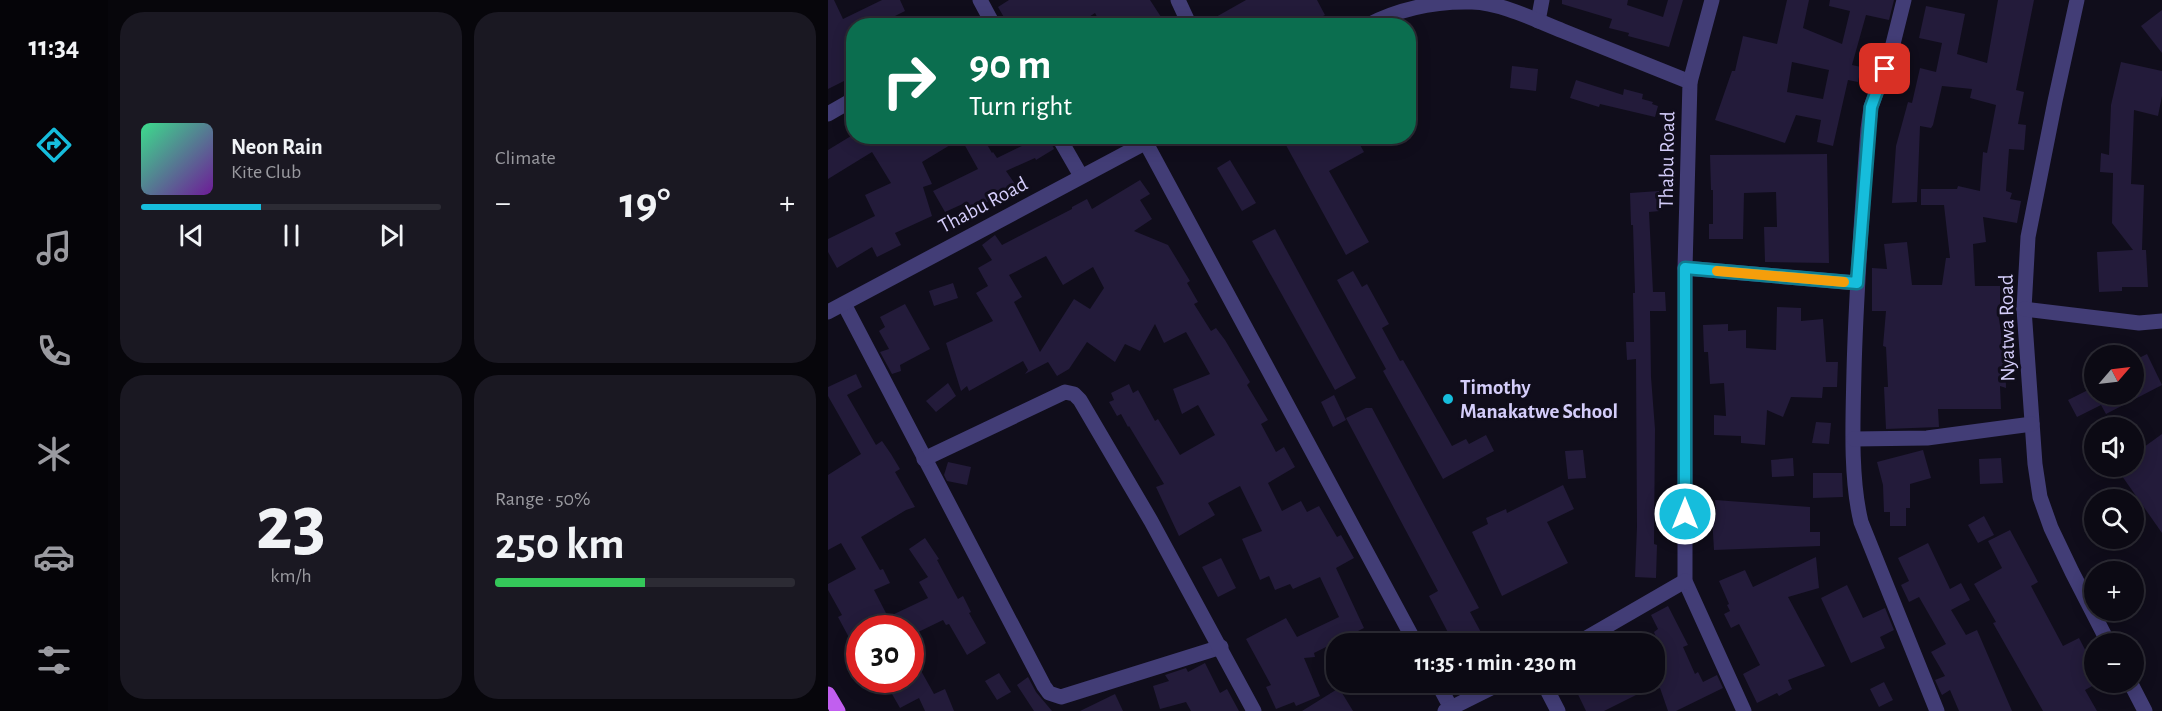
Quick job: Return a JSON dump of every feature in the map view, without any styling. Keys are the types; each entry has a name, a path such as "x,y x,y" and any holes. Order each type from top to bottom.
{"main road":[{"path":"828,694 838,711"}],"street":[{"path":"980,0 988,18"},
{"path":"1178,0 1186,18"},
{"path":"1538,21 1542,0"},
{"path":"1690,82 1713,0"},
{"path":"1904,0 1892,48 1871,107 1857,283 1854,440 1857,506 1861,522 1937,711"},
{"name":"Nyatwa Road","path":"2078,0 2028,237 2024,309 2040,497 2051,528 2103,633"},
{"name":"Thabu Road","path":"1386,18 1430,3 1473,2 1493,6 1538,21 1690,82 1685,268 1685,581"},
{"path":"828,114 846,104"},
{"path":"1063,144 1082,176"},
{"name":"Thabu Road","path":"828,312 1144,144"},
{"path":"1154,144 1410,633"},
{"path":"1685,268 1857,283"},
{"path":"844,304 1038,676 1050,693 1061,697 1221,647"},
{"path":"2024,309 2139,323 2162,321"},
{"path":"924,459 1065,392 1074,394 1080,400 1139,501 1254,711"},
{"path":"1854,440 1927,438 2032,424"},
{"path":"1595,633 1685,581 1744,711"},
{"path":"1441,693 1448,710 1481,693"},
{"path":"1549,693 1558,711"},
{"path":"2136,693 2145,711"}],"building":[{"path":"828,0 834,0 843,19 882,0 900,0 905,11 891,18 846,18 846,80 828,89"},
{"path":"1009,0 1150,0 1162,18 1098,18 1095,13 1087,18 1004,18 998,7"},
{"path":"1246,0 1317,0 1325,15 1319,18 1214,18"},
{"path":"1562,0 1628,0 1627,5 1663,17 1668,0 1683,0 1669,47 1628,36 1629,33 1609,28 1612,19 1562,4"},
{"path":"1787,0 1809,0 1803,28 1842,44 1850,11 1829,6 1830,0 1894,0 1889,20 1866,15 1852,65 1861,67 1858,82 1848,80 1833,146 1817,142 1821,120 1796,115 1785,143 1715,120 1732,71 1735,71 1743,36 1777,44","holes":["1792,62 1829,70 1823,99 1787,92"]},
{"path":"1998,0 2034,0 2016,90 2024,92 2018,124 2026,125 2024,150 2009,149 2006,191 2012,193 2010,199 2021,201 2017,223 1983,217 1986,242 1973,244 1975,286 2000,286 2000,313 1998,313 2005,357 2006,388 2000,386 2001,409 1938,409 1939,427 1886,429 1884,387 1888,387 1886,347 1883,346 1886,311 1872,311 1872,268 1887,269 1884,244 1907,242 1912,285 1942,285 1946,258 1950,258 1944,205 1921,205 1921,189 1957,189 1958,186 1980,191 1983,152 1987,153 1996,105 1970,98 1972,89 1942,86 1933,125 1931,128 1920,126 1917,202 1892,203 1896,146 1908,102 1912,103 1920,68 1936,72 1942,43 1919,38 1926,6 1965,14 1957,54 1987,63"},
{"path":"2162,10 2162,53 2141,26"},
{"path":"2121,62 2162,71 2162,96 2158,116 2134,110 2131,184 2144,185 2142,250 2146,250 2148,287 2122,287 2122,291 2099,292 2097,252 2133,250 2112,223 2113,173 2100,172 2101,153 2109,155 2111,105"},
{"path":"1512,66 1538,69 1536,91 1510,88"},
{"path":"1576,80 1623,95 1624,89 1643,94 1642,99 1658,106 1655,117 1600,104 1599,107 1570,98"},
{"path":"846,139 846,144 952,144 922,162 932,184 923,187 932,216 895,233 901,245 877,257 872,247 837,268 828,252 828,239 875,216 865,195 891,183 872,152 828,179 828,150"},
{"path":"964,144 987,144 997,158 1026,144 1052,144 1054,149 1036,160 1035,158 1006,171 1015,184 991,200 971,210 967,202 945,212 933,191 978,169"},
{"path":"1285,144 1360,144 1364,152 1329,171 1369,242 1346,255"},
{"path":"1827,154 1829,263 1765,262 1764,227 1777,227 1776,192 1744,193 1743,239 1709,239 1709,224 1713,224 1710,155"},
{"path":"1230,160 1256,203 1242,211 1217,168"},
{"path":"1140,180 1150,194 1140,200 1152,219 1134,231 1168,245 1190,281 1187,283 1198,302 1194,304 1211,331 1216,328 1225,340 1250,382 1247,385 1268,420 1261,424 1276,452 1284,447 1295,467 1268,483 1282,511 1301,501 1307,512 1319,506 1337,537 1341,535 1354,558 1336,568 1364,628 1354,633 1326,633 1326,647 1314,653 1315,657 1304,658 1320,696 1296,706 1294,702 1276,709 1266,687 1271,685 1246,639 1286,618 1297,637 1339,617 1320,577 1293,589 1290,584 1275,590 1269,576 1260,580 1242,539 1262,531 1240,486 1208,503 1215,515 1179,536 1156,487 1164,484 1121,414 1117,416 1109,402 1114,400 1111,393 1129,384 1133,393 1138,390 1155,421 1158,419 1180,455 1215,435 1198,405 1182,414 1173,389 1210,374 1186,332 1164,343 1155,324 1140,351 1125,344 1115,362 1087,342 1069,369 1057,376 1048,362 1025,374 1028,370 1023,361 969,391 967,386 961,391 946,343 993,321 976,293 988,286 978,268 992,260 982,245 995,235 1002,245 1087,199 1092,209","holes":["1046,256 1063,285 1093,267 1104,288 1090,309 1074,299 1040,352 1014,302 1022,297 1009,275"]},
{"path":"1659,191 1660,211 1649,212 1653,292 1665,292 1666,311 1650,311 1655,429 1656,578 1635,577 1636,359 1627,360 1626,342 1634,342 1633,293 1635,293 1630,193"},
{"path":"1275,229 1356,378 1335,390 1252,241"},
{"path":"1353,271 1362,287 1367,284 1389,324 1382,328 1452,446 1466,439 1469,444 1486,435 1494,451 1443,479 1383,371 1386,369 1337,280"},
{"path":"953,283 958,298 934,306 929,291"},
{"path":"905,304 930,349 900,365 901,371 892,374 880,352 889,349 879,331 885,327 880,317"},
{"path":"1777,307 1801,308 1801,321 1823,319 1826,362 1838,362 1837,387 1823,387 1822,398 1791,397 1783,417 1767,410 1765,445 1741,443 1741,436 1714,435 1714,415 1726,416 1724,383 1710,384 1708,352 1704,352 1703,325 1728,324 1728,331 1746,330 1746,348 1776,350"},
{"path":"2147,354 2162,385 2144,394 2144,356"},
{"path":"856,374 862,387 847,395 876,445 882,441 891,454 900,469 895,472 915,507 861,537 890,583 874,590 887,615 846,615 846,632 838,617 842,615 828,590 828,584 856,569 841,543 828,550 828,475 861,454 828,396 828,387"},
{"path":"948,383 956,396 936,412 926,401"},
{"path":"2084,392 2084,405 2101,405 2077,417 2068,400"},
{"path":"1334,395 1346,420 1333,427 1321,402"},
{"path":"2101,405 2123,405 2106,414"},
{"path":"1366,408 1372,408 1479,608 1470,612 1481,633 1448,633 1429,596 1438,591 1346,418"},
{"path":"1816,422 1831,423 1829,444 1812,443"},
{"path":"2162,434 2162,533 2144,507 2144,489 2131,489 2123,477 2144,477 2144,447"},
{"path":"1583,450 1586,478 1568,479 1565,451"},
{"path":"1923,450 1931,478 1910,484 1910,508 1906,508 1906,526 1890,526 1890,512 1884,512 1883,485 1877,462"},
{"path":"1793,458 1794,476 1772,477 1771,460"},
{"path":"2001,458 2003,483 1980,484 1979,459"},
{"path":"948,462 971,467 967,485 947,481 944,475"},
{"path":"1813,473 1842,473 1843,497 1813,498"},
{"path":"1563,485 1574,509 1547,522 1568,563 1502,596 1472,532 1488,524 1486,518 1506,509 1507,513"},
{"path":"1715,500 1810,507 1810,532 1820,532 1820,546 1714,550 1712,516 1716,516"},
{"path":"1984,516 1994,535 1978,543 1968,525"},
{"path":"2010,530 2038,582 2031,586 2063,646 2079,638 2084,648 2084,693 2087,693 2097,711 2043,711 1993,623 1996,622 1974,584 2002,568 1988,541"},
{"path":"925,538 939,559 937,560 958,599 963,596 971,612 969,613 986,643 967,655 949,624 946,625 943,620 924,629 924,615 892,615 928,598 919,582 928,577 909,549"},
{"path":"1928,543 1950,589 1961,583 1970,600 1951,610 1966,635 1977,630 2012,711 1959,711 1950,690 1942,695 1939,689 1935,680 1945,676 1931,652 1946,644 1919,597 1909,602 1901,585 1909,581 1898,558"},
{"path":"1816,557 1819,588 1788,597 1825,666 1788,680 1792,689 1779,696 1777,693 1757,703 1743,674 1760,665 1739,624 1731,628 1724,614 1730,611 1727,605 1729,604 1719,581 1745,570 1753,587"},
{"path":"1221,558 1236,588 1218,597 1202,567"},
{"path":"1847,585 1863,618 1885,608 1894,630 1880,637 1885,648 1851,663 1821,598"},
{"path":"1668,606 1688,645 1683,647 1695,674 1698,672 1703,682 1717,675 1723,688 1676,711 1668,711 1662,693 1665,693 1665,633 1654,633 1658,629 1651,615"},
{"path":"1205,663 1220,693 1227,689 1239,711 1191,711 1186,702 1160,709 1153,686 1169,681 1165,675 1186,668 1188,672"},
{"path":"999,673 1011,692 997,700 985,681"},
{"path":"924,676 934,694 945,689 954,711 925,711 919,698 900,708 891,693 924,693"},
{"path":"1028,677 1036,692 1052,711 1034,711 1017,685"},
{"path":"1884,682 1893,700 1879,707 1870,689"},
{"path":"1331,693 1342,693 1353,711 1302,711"},
{"path":"1577,693 1640,693 1604,711 1586,711"},
{"path":"1115,694 1123,711 1080,711"}],"slow traffic":[{"path":"1717,271 1844,282"}],"place":[{"name":"Timothy Manakatwe School","path":"1448,399"}],"route":[{"path":"1685,514 1685,268 1857,283 1868,129 1871,107 1885,69"}]}
